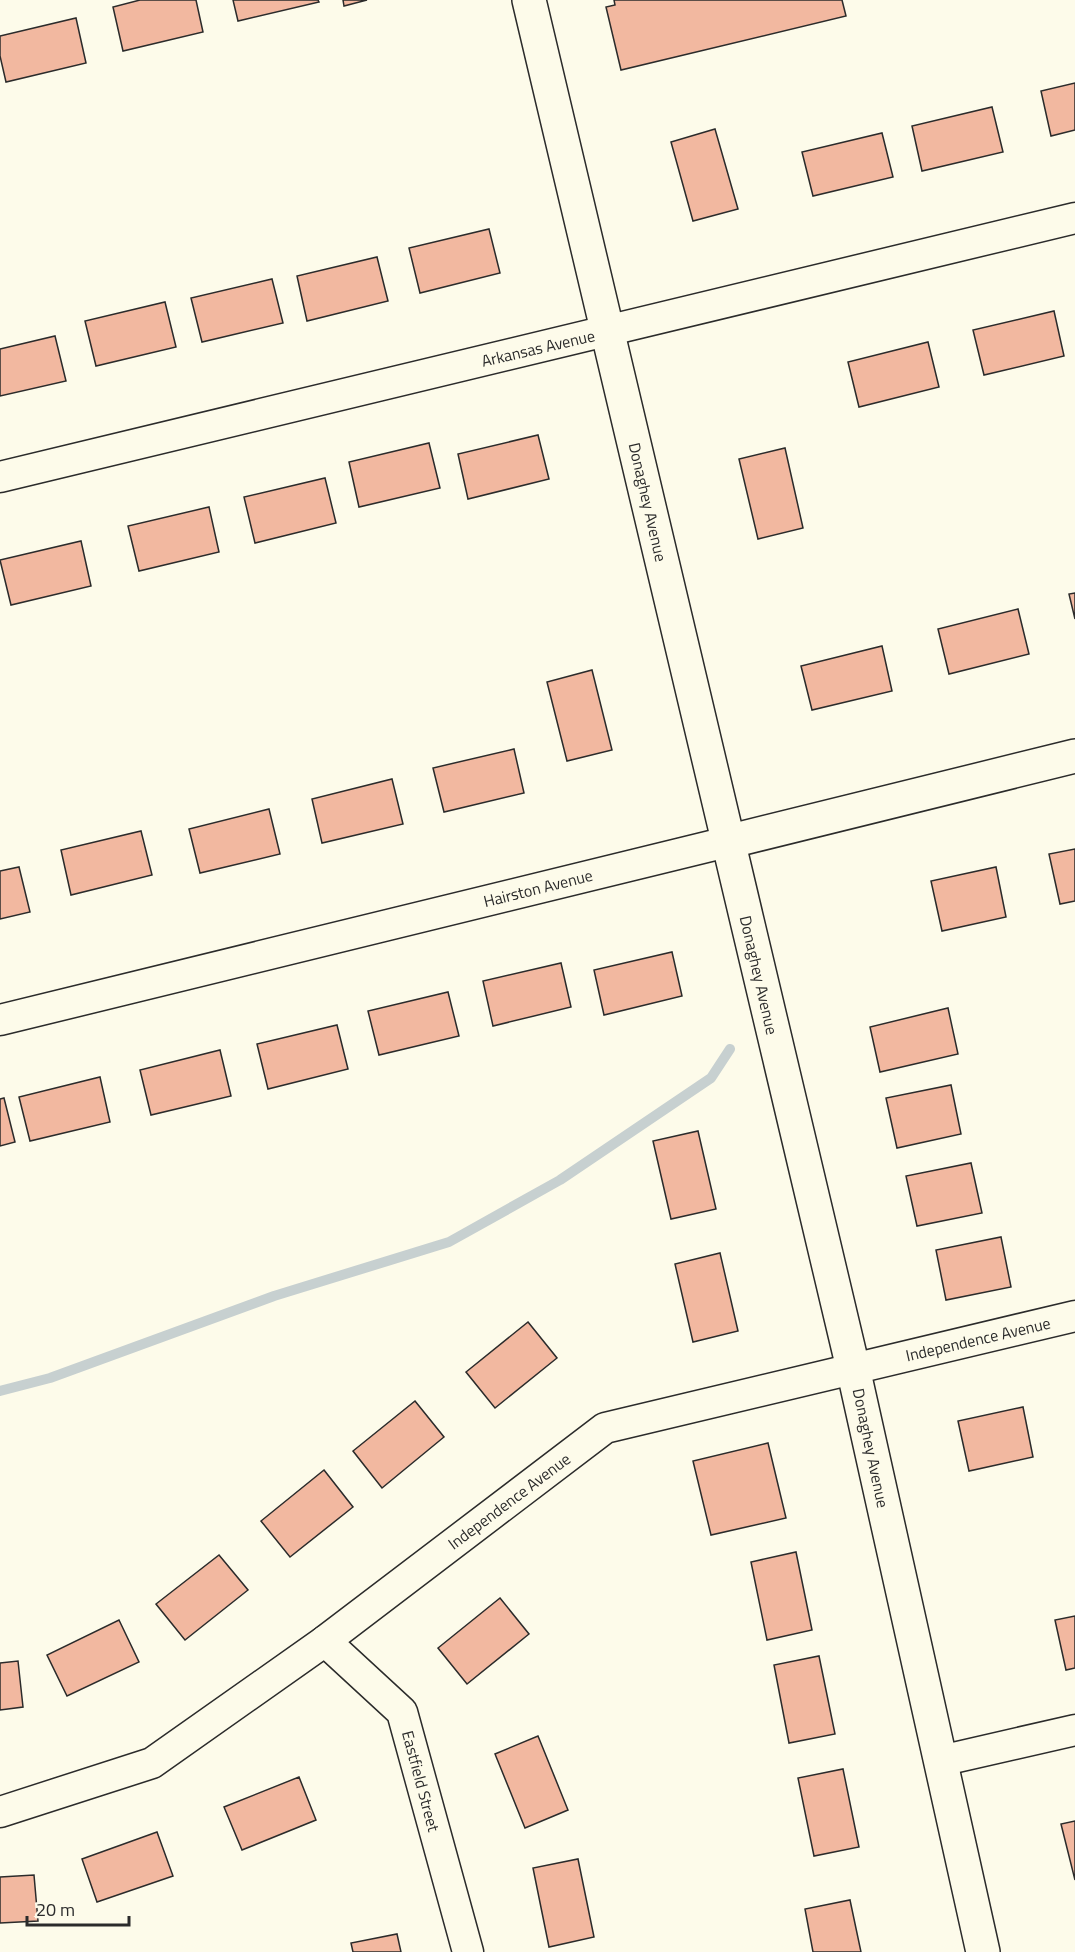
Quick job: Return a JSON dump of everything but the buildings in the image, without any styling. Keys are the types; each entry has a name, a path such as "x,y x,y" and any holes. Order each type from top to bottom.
{"street":[{"name":"Donaghey Avenue","path":"529,0 853,1368 983,1952"},
{"name":"Arkansas Avenue","path":"0,477 1075,218"},
{"name":"Hairston Avenue","path":"0,1020 1075,756"},
{"name":"Independence Avenue","path":"0,1812 152,1764 324,1641 605,1428 1075,1316"},
{"name":"Eastfield Street","path":"324,1641 402,1712 468,1952"},
{"path":"940,1761 1075,1730"}],"waterway":[{"path":"0,1391 50,1378 274,1296 449,1242 560,1180 711,1078 730,1049"}]}
